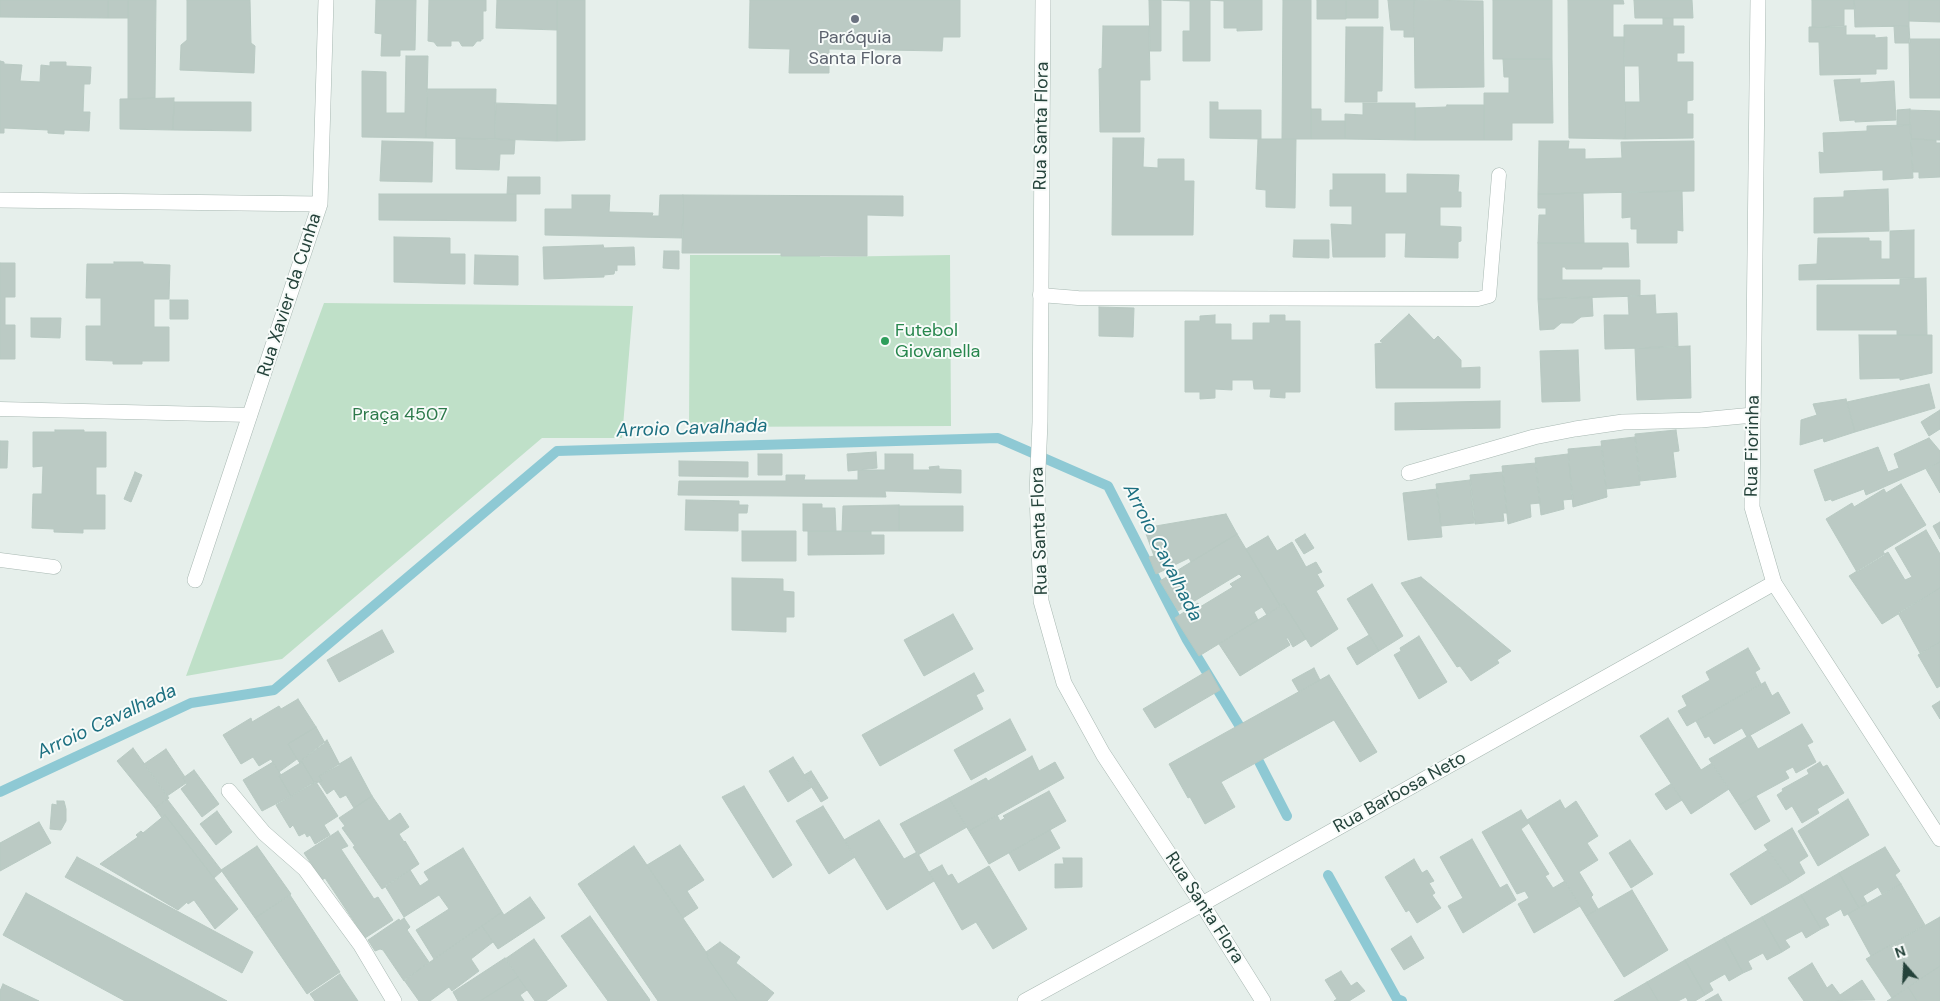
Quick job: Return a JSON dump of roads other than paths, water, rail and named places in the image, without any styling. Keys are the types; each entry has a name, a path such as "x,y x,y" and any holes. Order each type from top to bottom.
{"street":[{"name":"Rua Xavier da Cunha","path":"194,580 320,204 326,0"},
{"name":"Rua Santa Flora","path":"1043,0 1040,422 1037,493 1041,601 1064,683 1103,754 1202,904 1263,1001"},
{"name":"Rua Fiorinha","path":"1758,0 1752,507 1774,583 1940,839"},
{"path":"0,200 320,204"},
{"path":"1409,473 1534,438 1575,429 1623,422 1701,420 1753,415"},
{"name":"Rua Barbosa Neto","path":"1025,1001 1202,904 1774,583"},
{"path":"229,791 264,833 305,869 360,944 394,1001"}],"lane":[{"path":"1040,295 1078,298 1478,299 1489,296 1499,175"},
{"path":"0,409 250,414"},
{"path":"0,560 54,568"}],"waterway":[{"name":"Arroio Cavalhada","path":"0,792 191,703 274,690 557,451 998,438 1108,486 1187,640 1245,735"},
{"name":"Arroio Cavalhada","path":"1253,750 1287,816"},
{"name":"Arroio Cavalhada","path":"1328,875 1397,999 1402,1001"}],"place":[{"name":"Paróquia Santa Flora","path":"855,19"},
{"name":"Futebol Giovanella","path":"885,341"}],"park label":[{"name":"Praça 4507","path":"400,415"}]}
